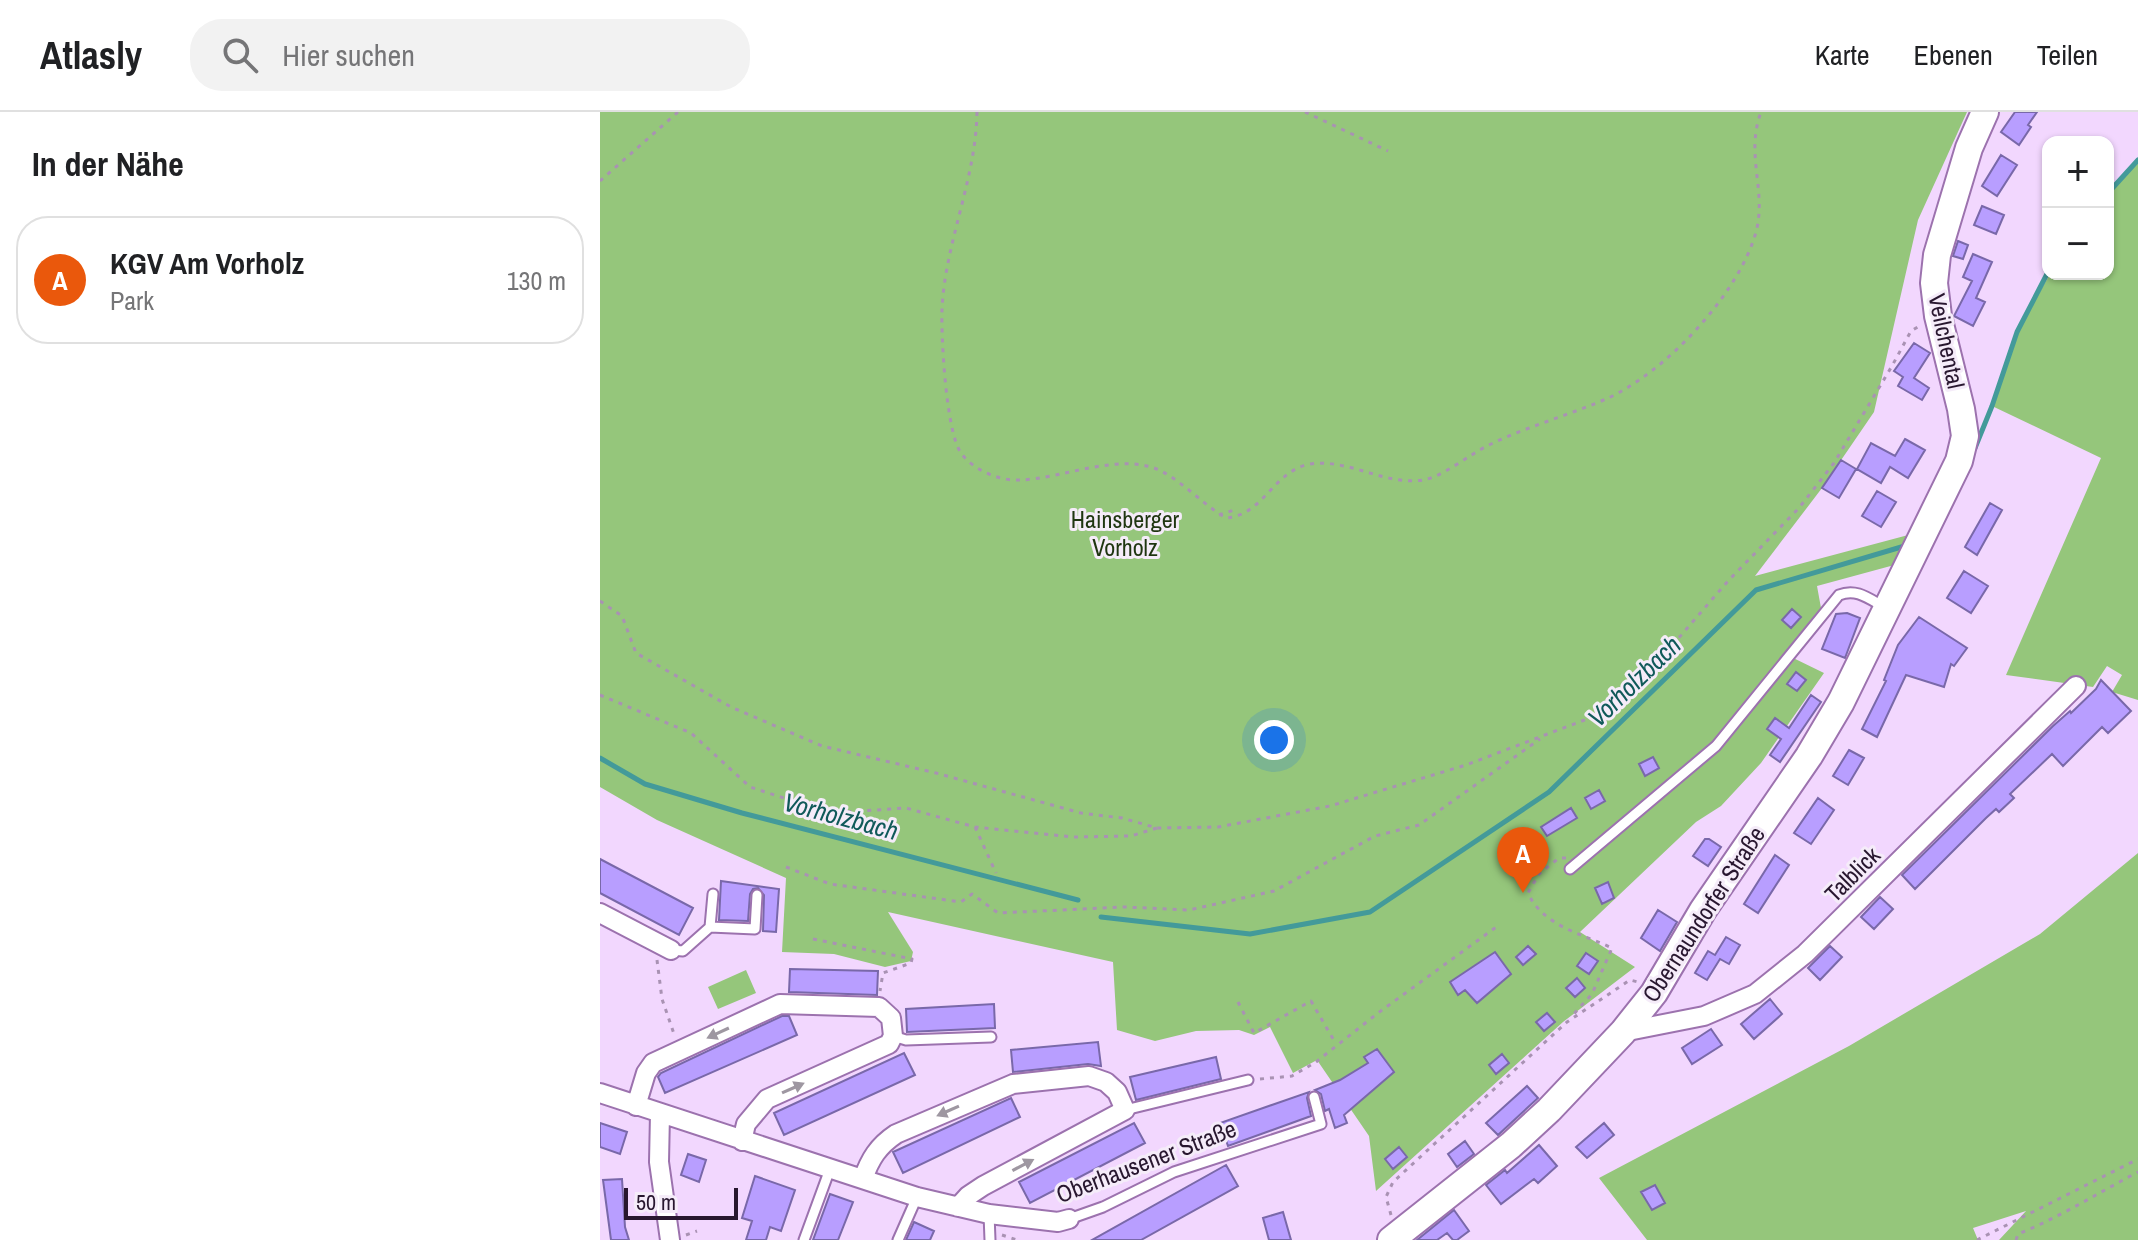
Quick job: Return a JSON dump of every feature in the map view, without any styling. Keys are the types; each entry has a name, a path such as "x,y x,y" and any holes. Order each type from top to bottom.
{"street":[{"name":"Veilchental","path":"1930,522 1959,461 1965,436 1938,316 1934,283 1937,255 1969,148 1985,112"},
{"name":"Obernaundorfer Straße","path":"1395,1236 1511,1145 1549,1110 1623,1032 1654,993 1703,910 1809,756 1841,702 1930,522"},
{"name":"Talblick","path":"1623,1032 1704,1016 1755,994 1805,954 2076,686"},
{"path":"600,913 664,952"},
{"path":"635,1110 646,1073 653,1063 780,1004 879,1007 891,1018 893,1036 889,1044 767,1099 746,1124 742,1141"},
{"path":"863,1179 869,1162 882,1143 896,1134 1013,1084 1089,1076 1106,1082 1117,1092 1125,1110"},
{"name":"Oberhausener Straße","path":"600,1093 635,1110 660,1114 917,1197 989,1214 1058,1222 1069,1219"},
{"name":"Oberhausener Straße","path":"958,1207 983,1186 1125,1110"},
{"path":"660,1114 659,1162 677,1237"}],"lane":[{"path":"1570,869 1716,746 1839,595 1848,591 1859,593 1887,609"},
{"path":"664,952 683,951 710,927 713,894"},
{"path":"710,927 755,929 757,895"},
{"path":"893,1036 906,1040 991,1037"},
{"name":"Oberhausener Straße","path":"1125,1110 1248,1080"},
{"name":"Oberhausener Straße","path":"1069,1219 1103,1207 1174,1172 1321,1124 1314,1097"},
{"path":"804,1240 830,1169"},
{"path":"898,1240 917,1197"},
{"path":"989,1214 990,1240"}],"path":[{"path":"600,181 678,112"},
{"path":"977,112 976,146 942,308 950,417 960,452 969,462 997,478 1019,480 1137,463 1162,472 1226,518 1236,518 1251,511 1282,477 1297,467 1314,464 1343,467 1397,480 1425,480 1488,446 1609,398 1650,373 1695,330 1735,279 1756,233 1760,208 1753,156 1761,112"},
{"path":"1305,112 1388,151"},
{"path":"600,695 691,733 750,787 830,813 906,808 975,827 1073,837 1131,836 1157,828 1218,827 1330,806 1466,765 1595,716 1651,670 1728,581 1799,508 1834,463 1911,331 1938,316"},
{"path":"1219,515 1234,510"},
{"path":"600,601 622,616 636,653 731,707 822,746 961,779 1067,810 1122,818 1157,828"},
{"path":"786,867 830,884 961,902 972,894 998,913 1124,907 1189,910 1274,891 1375,836 1419,825 1547,734"},
{"path":"975,827 996,873"},
{"path":"1395,1236 1386,1197 1393,1182 1567,1022 1592,994 1612,948 1574,930 1564,929 1535,908 1528,893 1539,874 1559,858 1582,859"},
{"path":"1248,1080 1292,1076 1316,1062 1336,1044 1499,925"},
{"path":"813,939 912,959 911,963 883,973"},
{"path":"664,952 662,999 681,1050"},
{"path":"1567,1022 1630,980 1654,993"},
{"path":"1238,1002 1254,1033 1311,1001 1336,1044"},
{"path":"1977,1240 2138,1159"},
{"path":"2016,1240 2018,1234 2056,1218 2138,1172"},
{"path":"677,1237 697,1231"}],"green space":[{"name":"Hainsberger Vorholz","path":"600,112 1967,112 1918,220 1874,412 1822,488 1755,576 1912,534 1898,564 1817,586 1821,608 1785,654 1824,673 1761,763 1721,806 1696,822 1580,932 1635,967 1563,1022 1376,1191 1369,1136 1317,1060 1293,1073 1270,1027 1254,1035 1239,1030 1196,1031 1155,1041 1117,1030 1113,962 888,912 913,952 911,961 885,967 834,954 782,952 786,878 657,820 600,787"},
{"path":"2138,160 2138,700 2112,692 2122,675 2107,666 2093,687 2006,675 2101,458 1992,406 2017,332 2047,280 2114,280 2114,186"},
{"path":"2138,853 2138,1240 1999,1240 2026,1211 1973,1228 1978,1240 1647,1240 1599,1178 1849,1046 2040,934"},
{"path":"746,970 756,993 718,1009 708,987"}],"building":[{"path":"2015,112 2037,112 2019,145 2001,132"},
{"path":"2001,155 2017,165 1997,196 1982,186"},
{"path":"1982,206 2004,215 1996,234 1974,225"},
{"path":"1958,241 1968,245 1963,259 1953,256"},
{"path":"1973,254 1992,262 1976,298 1985,302 1973,326 1954,316 1972,281 1963,277"},
{"path":"1914,343 1930,353 1914,378 1929,388 1922,400 1898,386 1903,377 1894,371"},
{"path":"1905,439 1925,450 1908,478 1890,467 1881,483 1857,469 1871,443 1895,456"},
{"path":"1841,460 1856,469 1839,498 1822,488"},
{"path":"1877,491 1896,502 1881,527 1862,516"},
{"path":"1990,503 2002,510 1977,555 1965,547"},
{"path":"1964,571 1988,586 1971,613 1947,598"},
{"path":"1792,609 1801,617 1791,628 1782,620"},
{"path":"1847,613 1860,618 1845,658 1822,649 1836,614"},
{"path":"1919,617 1967,648 1954,666 1951,664 1944,687 1906,675 1877,737 1862,729 1886,681 1898,645"},
{"path":"1796,672 1806,680 1797,691 1787,684"},
{"path":"2101,680 2131,711 2108,733 2102,727 2063,766 2052,754 2010,794 2014,798 1999,812 1996,809 1986,818 1915,889 1902,875 2053,726 2096,689"},
{"path":"1811,695 1821,702 1780,762 1770,755 1781,739 1767,729 1775,718 1789,728"},
{"path":"1849,750 1864,758 1848,785 1833,776"},
{"path":"1653,757 1659,768 1645,776 1639,764"},
{"path":"1599,790 1605,801 1591,809 1585,798"},
{"path":"1818,798 1834,810 1811,844 1794,833"},
{"path":"1571,808 1577,818 1547,836 1541,827"},
{"path":"1705,839 1721,847 1708,866 1693,856"},
{"path":"1775,855 1789,865 1758,913 1744,904"},
{"path":"600,859 693,908 679,935 600,893"},
{"path":"721,881 779,889 776,932 763,931 764,895 758,888 750,894 748,921 719,920"},
{"path":"1608,882 1614,898 1602,904 1595,888"},
{"path":"1880,897 1893,909 1874,929 1861,917"},
{"path":"1658,910 1677,922 1660,951 1641,938"},
{"path":"1726,937 1740,945 1729,964 1720,959 1707,980 1695,973 1708,951 1715,955"},
{"path":"1528,946 1536,954 1523,965 1516,957"},
{"path":"1830,946 1842,957 1820,980 1808,968"},
{"path":"1495,952 1511,974 1477,1003 1465,990 1458,995 1450,982"},
{"path":"1586,953 1598,961 1589,974 1577,966"},
{"path":"790,969 878,971 877,995 789,992"},
{"path":"1577,978 1585,988 1575,997 1566,988"},
{"path":"1770,999 1782,1014 1754,1039 1741,1024"},
{"path":"994,1004 995,1028 907,1032 906,1009"},
{"path":"1547,1013 1555,1022 1544,1031 1536,1022"},
{"path":"782,1016 789,1016 797,1035 665,1093 658,1077 661,1073"},
{"path":"1711,1029 1722,1045 1692,1064 1682,1048"},
{"path":"1098,1042 1101,1066 1088,1064 1013,1072 1011,1050"},
{"path":"1377,1049 1394,1072 1344,1115 1347,1123 1335,1128 1329,1109 1325,1111 1321,1094 1315,1090 1340,1080 1368,1063 1364,1057"},
{"path":"904,1053 915,1075 784,1135 774,1113"},
{"path":"1502,1054 1509,1063 1496,1074 1489,1065"},
{"path":"1216,1057 1221,1079 1136,1100 1130,1077"},
{"path":"1527,1086 1538,1098 1498,1135 1486,1123"},
{"path":"1309,1092 1307,1098 1311,1116 1228,1146 1220,1123"},
{"path":"1011,1098 1020,1117 903,1173 893,1152"},
{"path":"600,1123 627,1132 620,1154 600,1147"},
{"path":"1134,1123 1145,1143 1030,1203 1019,1182"},
{"path":"1604,1123 1614,1135 1587,1158 1576,1147"},
{"path":"1465,1141 1474,1154 1457,1167 1448,1154"},
{"path":"1539,1145 1557,1166 1538,1183 1534,1179 1501,1204 1486,1185 1505,1170 1507,1173"},
{"path":"1399,1147 1407,1157 1393,1169 1385,1159"},
{"path":"688,1154 706,1160 699,1182 681,1175"},
{"path":"1226,1165 1238,1186 1141,1240 1092,1240"},
{"path":"755,1176 795,1190 781,1231 770,1227 766,1240 746,1240 752,1221 742,1218"},
{"path":"622,1179 625,1227 629,1240 611,1240 603,1180"},
{"path":"1655,1185 1665,1203 1652,1210 1641,1192"},
{"path":"830,1194 853,1202 838,1240 813,1240"},
{"path":"1454,1210 1469,1231 1457,1240 1447,1233 1437,1240 1417,1240"},
{"path":"1283,1212 1291,1240 1269,1240 1263,1218"},
{"path":"914,1222 934,1231 930,1240 906,1240"}],"waterway":[{"name":"Vorholzbach","path":"2114,186 2138,160"},
{"name":"Vorholzbach","path":"1975,448 2017,332 2044,280"},
{"name":"Vorholzbach","path":"1101,917 1250,934 1370,912 1549,792 1756,590 1908,545"},
{"name":"Vorholzbach","path":"600,758 645,784 742,813 1078,900"}],"place":[{"name":"KGV Am Vorholz","path":"1523,893"}]}
